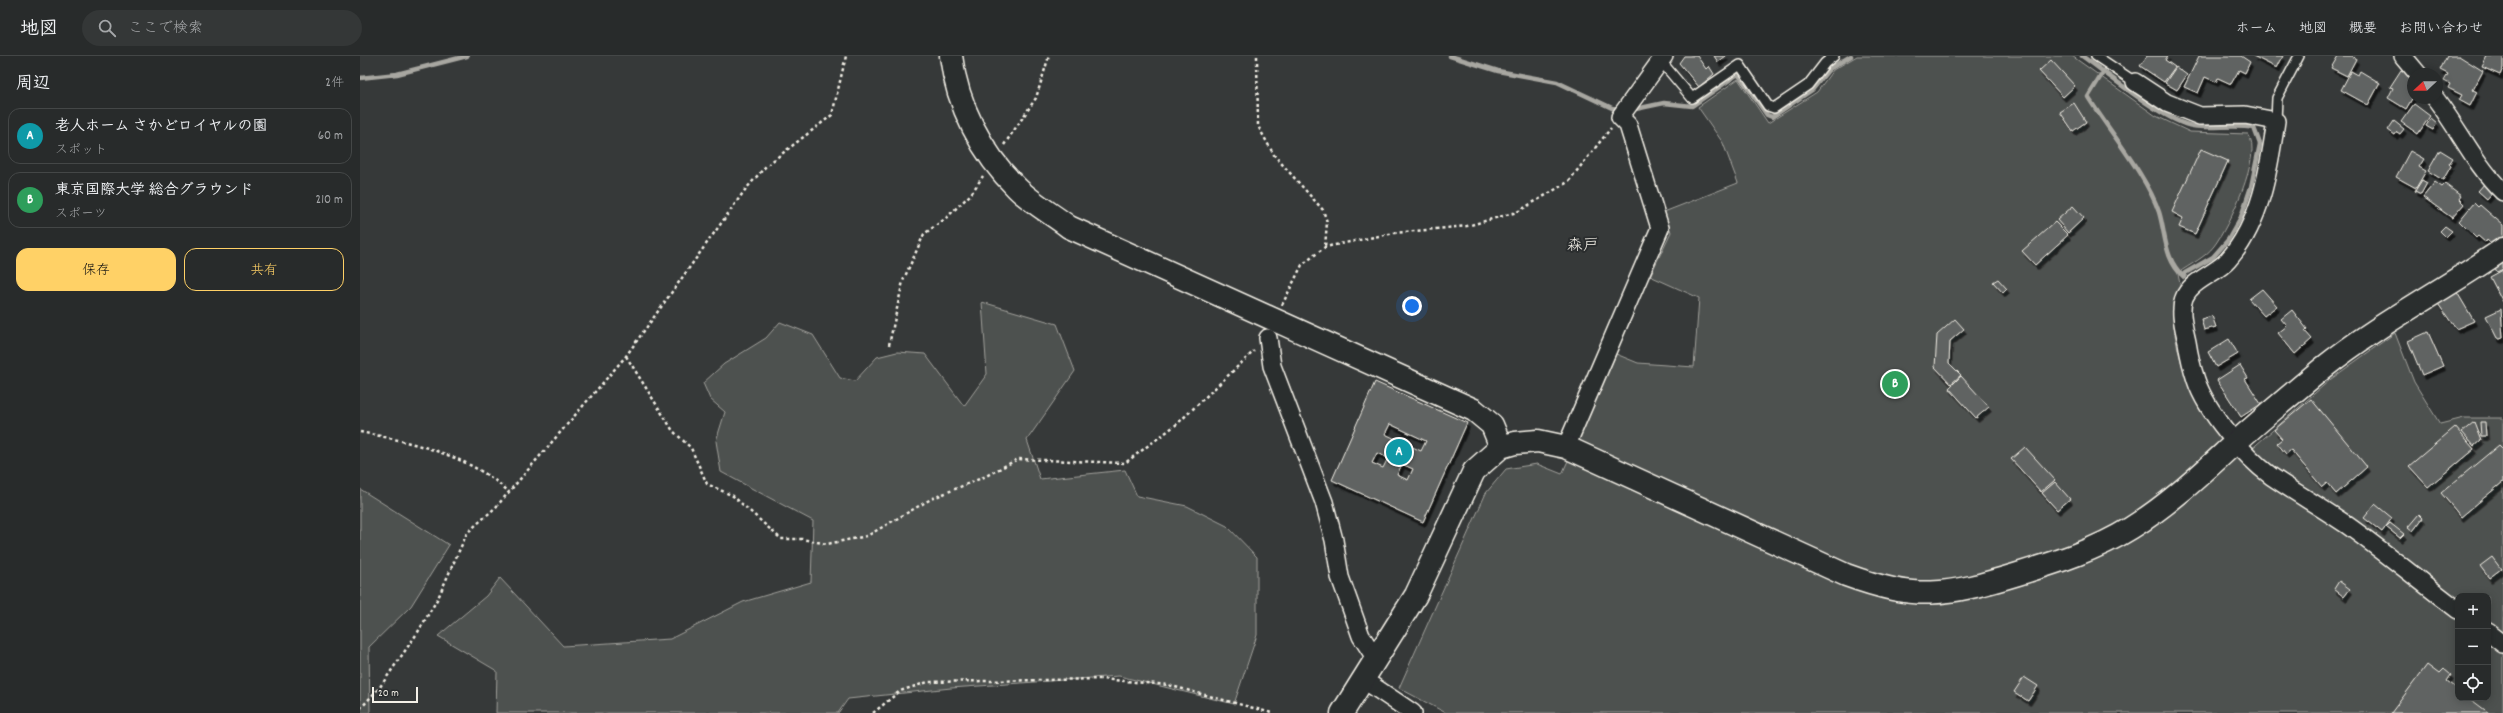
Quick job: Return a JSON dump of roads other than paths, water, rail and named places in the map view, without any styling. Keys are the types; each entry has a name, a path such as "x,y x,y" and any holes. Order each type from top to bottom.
{"street":[{"path":"951,56 959,92 971,122 990,156 1017,188 1069,227 1271,329 1474,410 1492,425 1500,447"},
{"path":"2403,56 2413,68"},
{"path":"1566,448 1660,228 1628,125 1620,117 1662,58"},
{"path":"2134,82 2167,103 2200,116 2245,115 2276,121 2269,168 2250,226 2227,261 2195,284 2185,296 2182,314 2196,381 2206,400 2235,443 2270,475 2347,525 2455,608"},
{"path":"2440,104 2472,155 2503,192"},
{"path":"1342,713 1416,595 1474,471 1500,447 1515,443 1538,441 1566,448 1846,575 1883,589 1909,593 1930,594 1956,591 2005,578 2059,561 2111,540 2162,508 2192,484 2235,443 2325,367 2503,249"},
{"path":"1271,329 1272,366 1324,502 1334,540 1340,578 1361,636 1376,659"},
{"path":"2491,634 2503,644"},
{"path":"1364,680 1413,713"}],"lane":[{"path":"1662,58 1692,98 1740,65 1768,106 1774,108 1808,85 1825,63 1834,56"},
{"path":"2096,56 2134,82"},
{"path":"2276,121 2277,98 2299,56"}],"waterway":[{"path":"360,78 397,74 467,56"},
{"path":"1450,56 1498,71 1557,82 1612,108 1622,109"},
{"path":"1631,110 1664,103 1692,106 1738,74 1767,115 1772,117 1812,90 1829,69 1851,56"},
{"path":"2082,56 2093,64 2106,74 2121,85 2152,107 2181,123 2201,127 2239,126 2254,128 2260,144 2251,187 2241,217 2228,240 2213,257 2185,273 2184,277 2177,270 2169,255 2159,212 2146,184 2088,97 2104,71"}],"place":[{"name":"東京国際大学 総合グラウンド","path":"1895,384"},
{"name":"老人ホーム さかどロイヤルの園","path":"1399,452"}],"district":[{"name":"森戸","path":"1583,246"}]}
